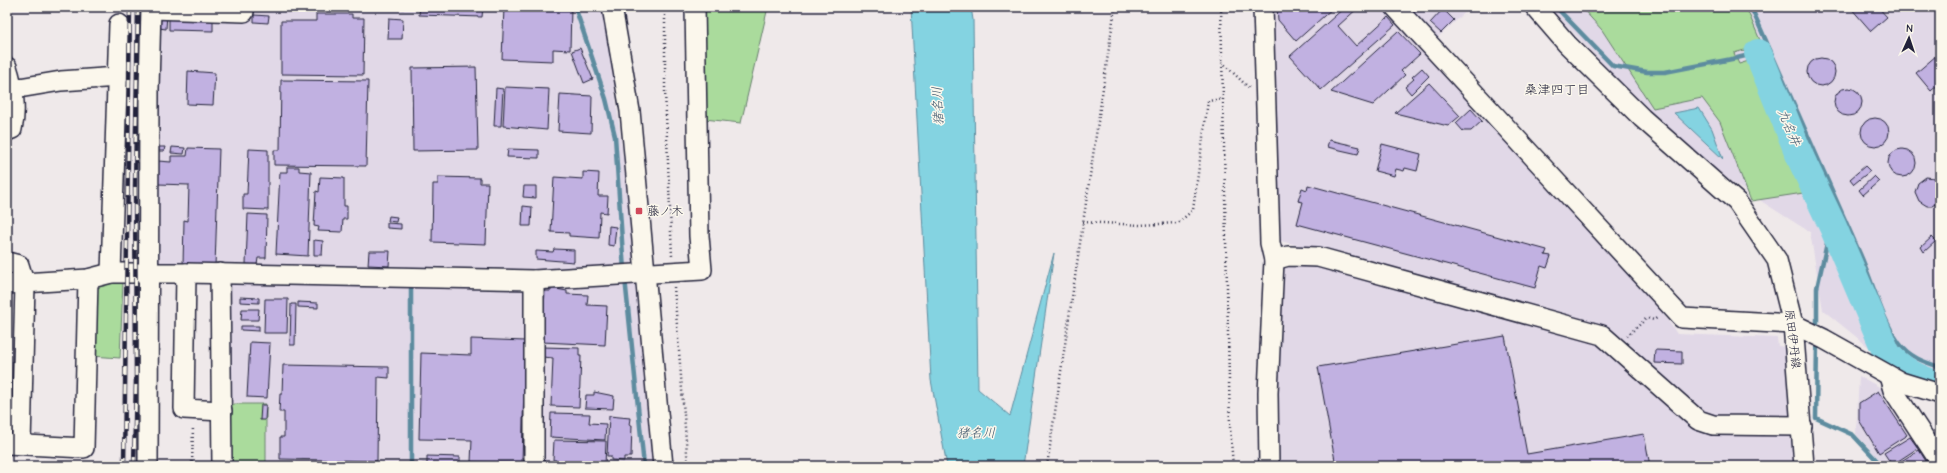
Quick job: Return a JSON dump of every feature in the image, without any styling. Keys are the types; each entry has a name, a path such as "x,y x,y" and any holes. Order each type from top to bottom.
{"street":[{"path":"612,7 630,111 663,466"},
{"path":"16,284 88,279 111,273 186,272 534,280 702,270 699,236 695,7"},
{"path":"1263,7 1270,243 1274,260 1268,392 1269,466"},
{"path":"1395,7 1682,318 1793,324 1824,339 1901,382 1940,394"},
{"name":"原田伊丹線","path":"1535,7 1568,44 1642,118 1737,202 1777,260 1793,324 1804,466"},
{"path":"148,466 149,88 151,8 214,9 244,12"},
{"path":"111,273 119,24"},
{"path":"7,67 13,89 13,124 12,129 7,131"},
{"path":"13,89 62,81 118,77"},
{"path":"1274,260 1288,256 1318,257 1602,335 1616,345 1698,420 1713,425 1802,426"},
{"path":"7,262 19,265 16,284 14,444 84,448 88,279"},
{"path":"186,272 184,409 222,411"},
{"path":"220,273 222,466"},
{"path":"534,280 534,466"},
{"path":"1890,376 1892,390 1940,462"}],"path":[{"path":"665,7 665,99 673,272 688,466"},
{"path":"1047,466 1115,7"},
{"path":"1221,7 1230,427 1233,466"},
{"path":"1222,62 1265,104"},
{"path":"1083,222 1140,225 1178,223 1193,210 1208,101 1223,98"},
{"path":"1616,345 1647,318 1654,320 1670,306"},
{"path":"192,466 194,410"}],"shaded area":[{"path":"154,7 604,7 636,270 557,274 156,268"},
{"path":"1273,7 1383,7 1659,307 1677,334 1777,338 1778,346 1785,347 1792,416 1786,420 1702,415 1627,342 1597,323 1277,240 1278,217"},
{"path":"1403,7 1471,7 1434,41"},
{"path":"1549,7 1940,7 1940,388 1902,374 1823,310 1810,232 1734,184 1656,120"},
{"path":"1283,262 1317,265 1592,341 1611,349 1692,427 1711,434 1790,436 1795,441 1797,466 1277,466 1280,266"},
{"path":"636,279 653,466 266,466 267,404 226,402 226,283 557,282"},
{"path":"1859,376 1885,390 1933,466 1885,466 1856,434"}],"green space":[{"path":"696,7 768,7 741,123 695,118"},
{"path":"1581,7 1746,7 1762,45 1734,53 1739,64 1755,59 1781,131 1810,192 1751,201 1720,122 1702,98 1653,108 1602,30"},
{"path":"123,281 120,358 92,356 94,283"},
{"path":"226,404 266,404 266,466 225,466"}],"water":[{"name":"猪名川","path":"911,7 971,7 973,20 978,389 1010,416 1054,253 1023,466 947,466 931,380"},
{"path":"1699,108 1712,129 1723,159 1674,113"}],"building":[{"path":"383,7 404,7 404,9"},
{"path":"420,7 483,7 482,17 419,15"},
{"path":"504,7 571,7 570,50 553,49 553,61 502,59"},
{"path":"1277,7 1334,7 1296,41 1278,20"},
{"path":"1345,7 1359,7 1338,26 1356,46 1388,17 1395,25 1321,90 1290,56"},
{"path":"1407,7 1419,7 1412,13"},
{"path":"1850,7 1878,7 1887,17 1871,31"},
{"path":"1443,9 1454,20 1441,33 1430,23"},
{"path":"160,13 167,14 166,29 159,28"},
{"path":"169,14 213,15 213,31 169,30"},
{"path":"316,14 352,14 352,18 364,18 363,75 281,74 281,21 316,21"},
{"path":"254,15 269,16 268,23 254,22"},
{"path":"389,18 403,19 402,39 388,39"},
{"path":"1398,31 1420,54 1401,71 1405,75 1373,105 1331,92"},
{"path":"580,48 593,79 584,83 572,51"},
{"path":"1937,55 1940,58 1940,83 1931,91 1916,73"},
{"path":"1821,58 1827,59 1831,62 1834,66 1834,78 1831,82 1827,85 1821,86 1815,85 1811,82 1808,78 1807,72 1808,66 1811,62 1815,59"},
{"path":"476,67 478,150 413,151 412,68"},
{"path":"1422,68 1429,76 1411,94 1405,87 1414,79 1412,77"},
{"path":"188,71 215,73 213,105 187,104"},
{"path":"281,80 368,81 366,166 274,165 274,150 280,150"},
{"path":"1429,83 1460,116 1448,126 1395,113"},
{"path":"505,87 549,89 547,130 503,126"},
{"path":"496,88 503,89 501,126 494,126"},
{"path":"1848,88 1854,89 1858,92 1861,96 1861,108 1858,112 1854,115 1848,116 1842,115 1838,112 1835,108 1834,102 1835,96 1838,92 1842,89"},
{"path":"560,94 592,96 591,133 558,131"},
{"path":"1471,109 1482,121 1471,131 1463,131 1456,123"},
{"path":"1875,118 1881,119 1885,122 1888,126 1888,138 1885,142 1881,145 1875,146 1869,145 1865,142 1862,138 1861,132 1862,126 1865,122 1869,119"},
{"path":"1329,140 1360,147 1358,154 1327,147"},
{"path":"1382,144 1421,154 1417,171 1405,168 1404,171 1396,169 1394,176 1375,171"},
{"path":"159,147 165,147 164,151 159,151"},
{"path":"172,147 185,148 184,154 171,153"},
{"path":"188,148 219,149 215,266 183,265 184,220 188,221 189,185 158,184 158,161 171,162 171,156 187,156"},
{"path":"249,149 268,150 268,210 243,209 243,194 247,194"},
{"path":"508,149 539,150 539,158 507,157"},
{"path":"1902,149 1908,150 1912,153 1915,157 1915,169 1912,173 1908,176 1902,177 1896,176 1892,173 1889,169 1888,163 1889,157 1892,153 1896,150"},
{"path":"1865,166 1870,171 1854,184 1850,179"},
{"path":"287,167 299,167 299,171 311,172 308,256 276,254 280,172 287,172"},
{"path":"583,172 599,173 598,196 608,196 607,213 600,212 599,238 569,236 569,233 551,232 554,177 583,179"},
{"path":"1874,176 1879,181 1863,195 1859,190"},
{"path":"320,177 344,178 344,206 347,206 347,219 343,219 342,232 318,231 319,227 314,226 316,191 319,192"},
{"path":"438,177 480,178 480,183 488,183 486,244 432,242 433,184 438,184"},
{"path":"1926,177 1935,178 1940,181 1940,201 1932,206 1927,206 1919,201 1915,192 1918,183"},
{"path":"1308,185 1547,250 1545,255 1551,256 1547,268 1541,266 1535,288 1297,224 1303,202 1298,201 1302,188 1307,190"},
{"path":"524,186 536,186 536,198 523,197"},
{"path":"523,206 532,207 531,226 522,226"},
{"path":"248,214 267,215 266,258 258,258 257,265 246,264"},
{"path":"389,216 397,217 396,222 388,221"},
{"path":"387,223 401,224 401,229 387,228"},
{"path":"609,226 616,227 614,246 608,245"},
{"path":"1932,237 1936,241 1924,252 1921,247"},
{"path":"314,240 323,241 322,255 314,255"},
{"path":"554,249 574,250 574,262 536,259 536,251 553,252"},
{"path":"369,251 390,251 389,266 368,265"},
{"path":"551,288 567,291 567,294 588,295 587,305 607,306 605,345 542,342 545,291 551,291"},
{"path":"240,297 259,298 259,303 240,302"},
{"path":"265,299 288,299 287,333 264,333"},
{"path":"298,302 318,303 318,308 298,307"},
{"path":"291,304 296,304 295,345 290,345"},
{"path":"242,309 259,309 258,320 241,320"},
{"path":"241,326 259,326 259,331 241,330"},
{"path":"1505,336 1527,454 1644,434 1650,466 1484,466 1483,462 1465,466 1336,466 1318,367"},
{"path":"471,339 525,341 522,463 471,462 472,440 419,439 421,353 471,355"},
{"path":"250,342 270,343 267,398 247,397"},
{"path":"543,347 579,348 579,356 581,356 579,407 551,406 553,358 543,357"},
{"path":"1655,350 1682,351 1682,364 1654,363"},
{"path":"283,365 389,367 389,378 378,377 377,461 280,459 280,437 284,437 284,412 279,412 280,394 282,394"},
{"path":"1878,391 1907,435 1879,453 1859,420 1859,403"},
{"path":"594,392 614,396 613,409 585,408 586,395 594,395"},
{"path":"261,405 266,405 265,420 260,420"},
{"path":"551,413 590,414 589,423 606,424 605,440 550,437"},
{"path":"609,416 630,418 629,425 632,425 631,457 624,457 624,461 611,460 611,456 607,456"},
{"path":"1910,437 1918,448 1892,465 1884,453"},
{"path":"554,440 606,441 605,466 556,466 556,460 553,460"},
{"path":"1919,450 1929,466 1895,466 1895,465"},
{"path":"427,456 460,457 460,463 466,464 466,466 422,466 422,464 427,464"}],"waterway":[{"path":"575,7 606,99 615,136 624,271"},
{"name":"九名井","path":"1556,7 1613,66 1647,72 1665,72 1770,50 1751,7"},
{"path":"1770,50 1865,265 1887,322 1899,343 1907,352 1923,361 1940,367"},
{"name":"九名井","path":"1758,53 1801,159 1833,227 1887,354 1911,374 1940,385"},
{"path":"1801,159 1799,164 1829,234 1817,288 1817,331"},
{"path":"625,278 644,466"},
{"path":"411,289 411,466"},
{"path":"1817,340 1816,418 1853,435 1882,466"}],"railway":[{"path":"124,466 130,7"},
{"path":"134,466 136,378 135,186 138,7"}],"place":[{"name":"藤ノ木","path":"639,211"}],"district":[{"name":"桑津四丁目","path":"1557,89"}]}
